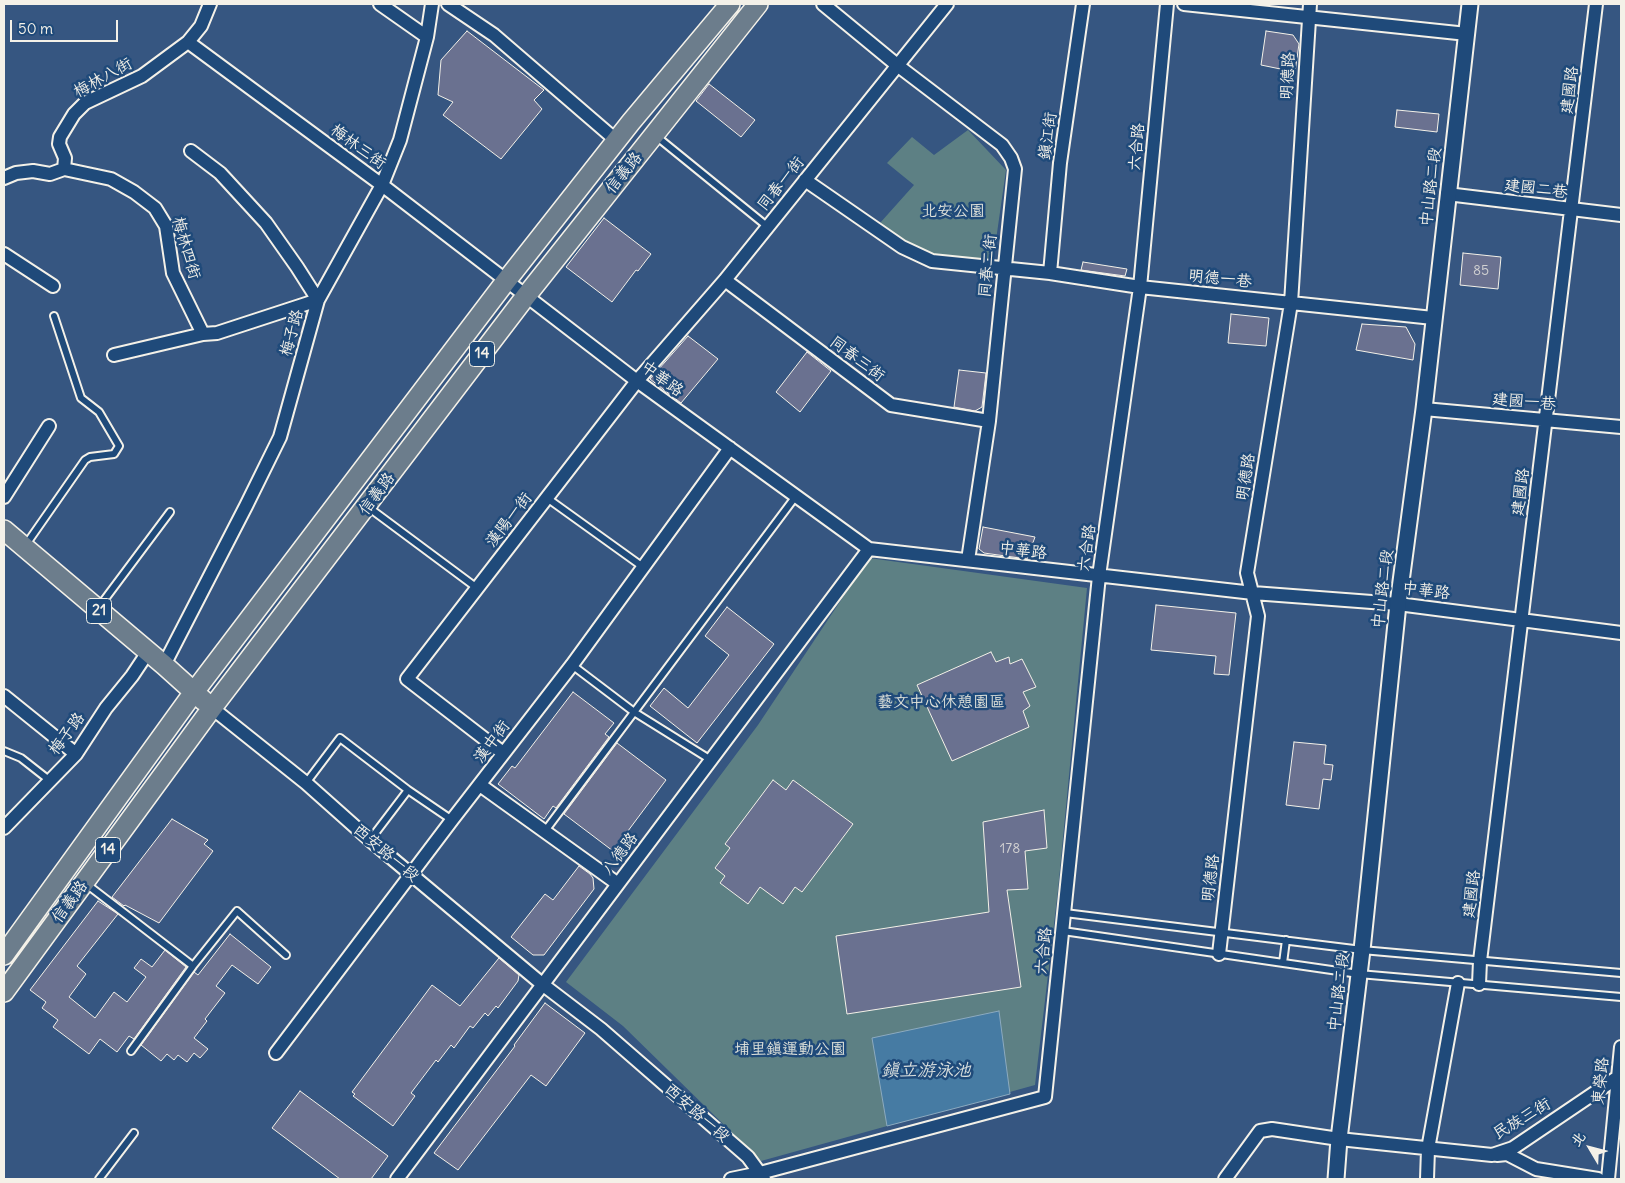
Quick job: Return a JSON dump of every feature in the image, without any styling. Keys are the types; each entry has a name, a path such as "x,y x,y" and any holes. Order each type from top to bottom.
{"main road":[{"name":"信義路","path":"4,955 194,692 506,281 617,141 730,4"},
{"name":"信義路","path":"4,992 212,708 526,296 758,4"},
{"name":"西安路一段","path":"4,530 164,664 212,708"}],"street":[{"name":"梅林八街","path":"64,169 65,158 59,144 60,137 79,108 142,76 188,42 201,26 210,4"},
{"path":"380,4 427,37"},
{"name":"梅子路","path":"164,664 280,437 318,300 382,185 400,140 427,37 432,4"},
{"path":"448,4 494,35 617,141"},
{"name":"同春二街","path":"823,4 897,65 1002,145 1011,158 1015,169 1003,268 989,421 968,560"},
{"name":"同春一街","path":"637,382 725,280 947,4"},
{"name":"鎮江街","path":"1050,273 1060,163 1083,4"},
{"name":"六合路","path":"762,1176 1045,1097 1099,576 1140,287 1167,4"},
{"path":"1184,4 1466,34"},
{"name":"明德路","path":"1219,954 1258,616 1247,573 1291,303 1310,4"},
{"name":"中山路二段","path":"1336,1179 1398,604 1424,409 1470,4"},
{"name":"建國路","path":"1479,984 1480,961 1596,4"},
{"name":"梅林三街","path":"188,42 382,185 506,281"},
{"path":"114,355 203,334 217,334 318,300 266,223 220,173 191,150"},
{"path":"4,178 16,173 33,171 50,174 64,169"},
{"name":"梅林四街","path":"64,169 111,179 134,192 155,208 166,226 173,273 203,334"},
{"name":"明德一巷","path":"805,180 902,247 932,261 1050,273 1140,287 1433,318"},
{"name":"建國二巷","path":"1447,194 1621,215"},
{"path":"4,254 53,286"},
{"name":"同春三街","path":"725,280 891,405 989,421"},
{"name":"中華路","path":"506,281 637,382 869,549 1253,593 1398,604 1621,633"},
{"name":"漢陽一街","path":"503,753 407,678 637,382"},
{"name":"建國一巷","path":"1424,409 1621,427"},
{"path":"4,497 50,426"},
{"name":"漢中街","path":"276,1053 572,665 730,448"},
{"name":"八德路","path":"397,1179 869,549"},
{"name":"梅子路","path":"4,828 76,754 106,708 132,676 148,652"},
{"path":"4,696 76,754"},
{"name":"西安路一段","path":"212,708 306,783 370,840 542,984 602,1029 748,1157 762,1176"},
{"path":"480,785 618,884"},
{"path":"1427,1179 1428,1149 1458,983"},
{"name":"東榮路","path":"1608,1179 1621,1047"},
{"name":"民族三街","path":"1225,1179 1260,1131 1272,1129 1339,1139 1492,1155 1512,1148 1619,1077"},
{"path":"1492,1155 1506,1154 1536,1169 1598,1179"},
{"path":"731,1179 762,1176"}],"lane":[{"path":"654,135 768,227"},
{"path":"24,548 85,460 90,457 114,454 119,446 99,412 81,398 54,316"},
{"path":"545,831 796,496"},
{"path":"547,498 643,567"},
{"path":"367,507 477,588"},
{"path":"97,609 170,512"},
{"path":"572,665 634,712 711,760"},
{"path":"306,783 340,738 408,790 452,820"},
{"path":"4,751 20,758 49,780"},
{"path":"370,840 408,790"},
{"path":"84,883 193,966"},
{"path":"131,1051 193,966 237,911 286,955"},
{"path":"1065,914 1362,950 1621,973"},
{"path":"1063,931 1359,974 1621,996"},
{"path":"1284,963 1286,940"},
{"path":"99,1179 134,1133"}],"green space":[{"name":"北安公園","path":"968,130 1006,170 993,261 927,258 880,223 914,185 887,163 912,137 934,155"},
{"path":"869,558 1087,588 1058,890 1035,1085 761,1161 623,1026 566,982 758,725"}],"water":[{"name":"鎮立游泳池","path":"999,1011 1010,1094 887,1126 872,1038"}],"building":[{"path":"467,31 544,90 534,100 542,109 501,159 443,115 453,102 438,95 441,60"},
{"path":"1266,31 1293,35 1299,44 1295,72 1261,65"},
{"path":"709,84 755,120 741,137 696,101"},
{"path":"1397,110 1439,114 1437,132 1395,127"},
{"path":"604,218 651,254 638,271 636,270 612,302 566,267"},
{"path":"1463,253 1501,257 1498,289 1460,285"},
{"path":"1083,262 1127,269 1125,276 1081,270"},
{"path":"1231,314 1269,318 1266,346 1228,343"},
{"path":"1362,324 1406,327 1415,344 1413,360 1356,350"},
{"path":"688,336 718,359 681,403 650,379"},
{"path":"807,352 831,371 800,412 776,392"},
{"path":"959,370 986,373 982,407 975,411 954,407"},
{"path":"983,527 1035,537 1027,559 984,553 979,549"},
{"path":"1156,605 1236,613 1229,675 1214,674 1216,656 1151,650"},
{"path":"727,607 774,644 697,743 650,706 664,688 688,708 729,655 705,636"},
{"path":"991,652 996,662 1009,657 1010,664 1022,659 1036,687 1023,692 1030,706 1023,711 1029,727 952,761 917,685"},
{"path":"573,692 614,723 605,734 609,737 556,808 553,806 544,819 498,784 512,766 515,768"},
{"path":"1294,742 1326,745 1324,764 1333,765 1331,780 1323,779 1319,809 1286,805"},
{"path":"617,743 666,780 613,851 564,814"},
{"path":"773,780 786,790 793,780 853,824 802,892 795,887 783,904 760,887 748,904 720,883 725,876 715,868 730,848 725,844"},
{"path":"1044,810 1047,848 1025,851 1028,889 1007,890 1021,987 847,1014 836,936 989,912 983,822"},
{"path":"172,819 208,840 204,844 213,851 159,923 124,906 112,897"},
{"path":"579,866 593,878 594,889 544,955 533,955 511,937 545,894 553,900"},
{"path":"98,901 118,914 77,966 86,974 69,997 95,1018 114,992 127,1002 146,977 134,968 141,959 152,967 165,950 186,967 134,1039 129,1036 117,1052 100,1039 89,1054 53,1027 58,1020 42,1008 46,1002 30,990"},
{"path":"230,934 271,967 258,984 232,965 216,986 225,993 205,1019 207,1021 194,1038 208,1049 200,1058 194,1053 187,1062 178,1055 174,1060 167,1054 161,1061 141,1045 194,972 198,975"},
{"path":"499,958 519,975 518,981 498,1008 496,1006 488,1016 485,1013 473,1028 470,1026 454,1048 451,1045 438,1062 436,1060 411,1093 415,1096 393,1126 353,1096 355,1094 352,1092 432,985 460,1006"},
{"path":"545,1003 585,1033 546,1086 531,1075 458,1170 434,1153"},
{"path":"300,1091 388,1156 371,1179 340,1179 272,1128"}],"park label":[{"name":"藝文中心休憩園區","path":"941,702"},
{"name":"埔里鎮運動公園","path":"790,1049"}]}
